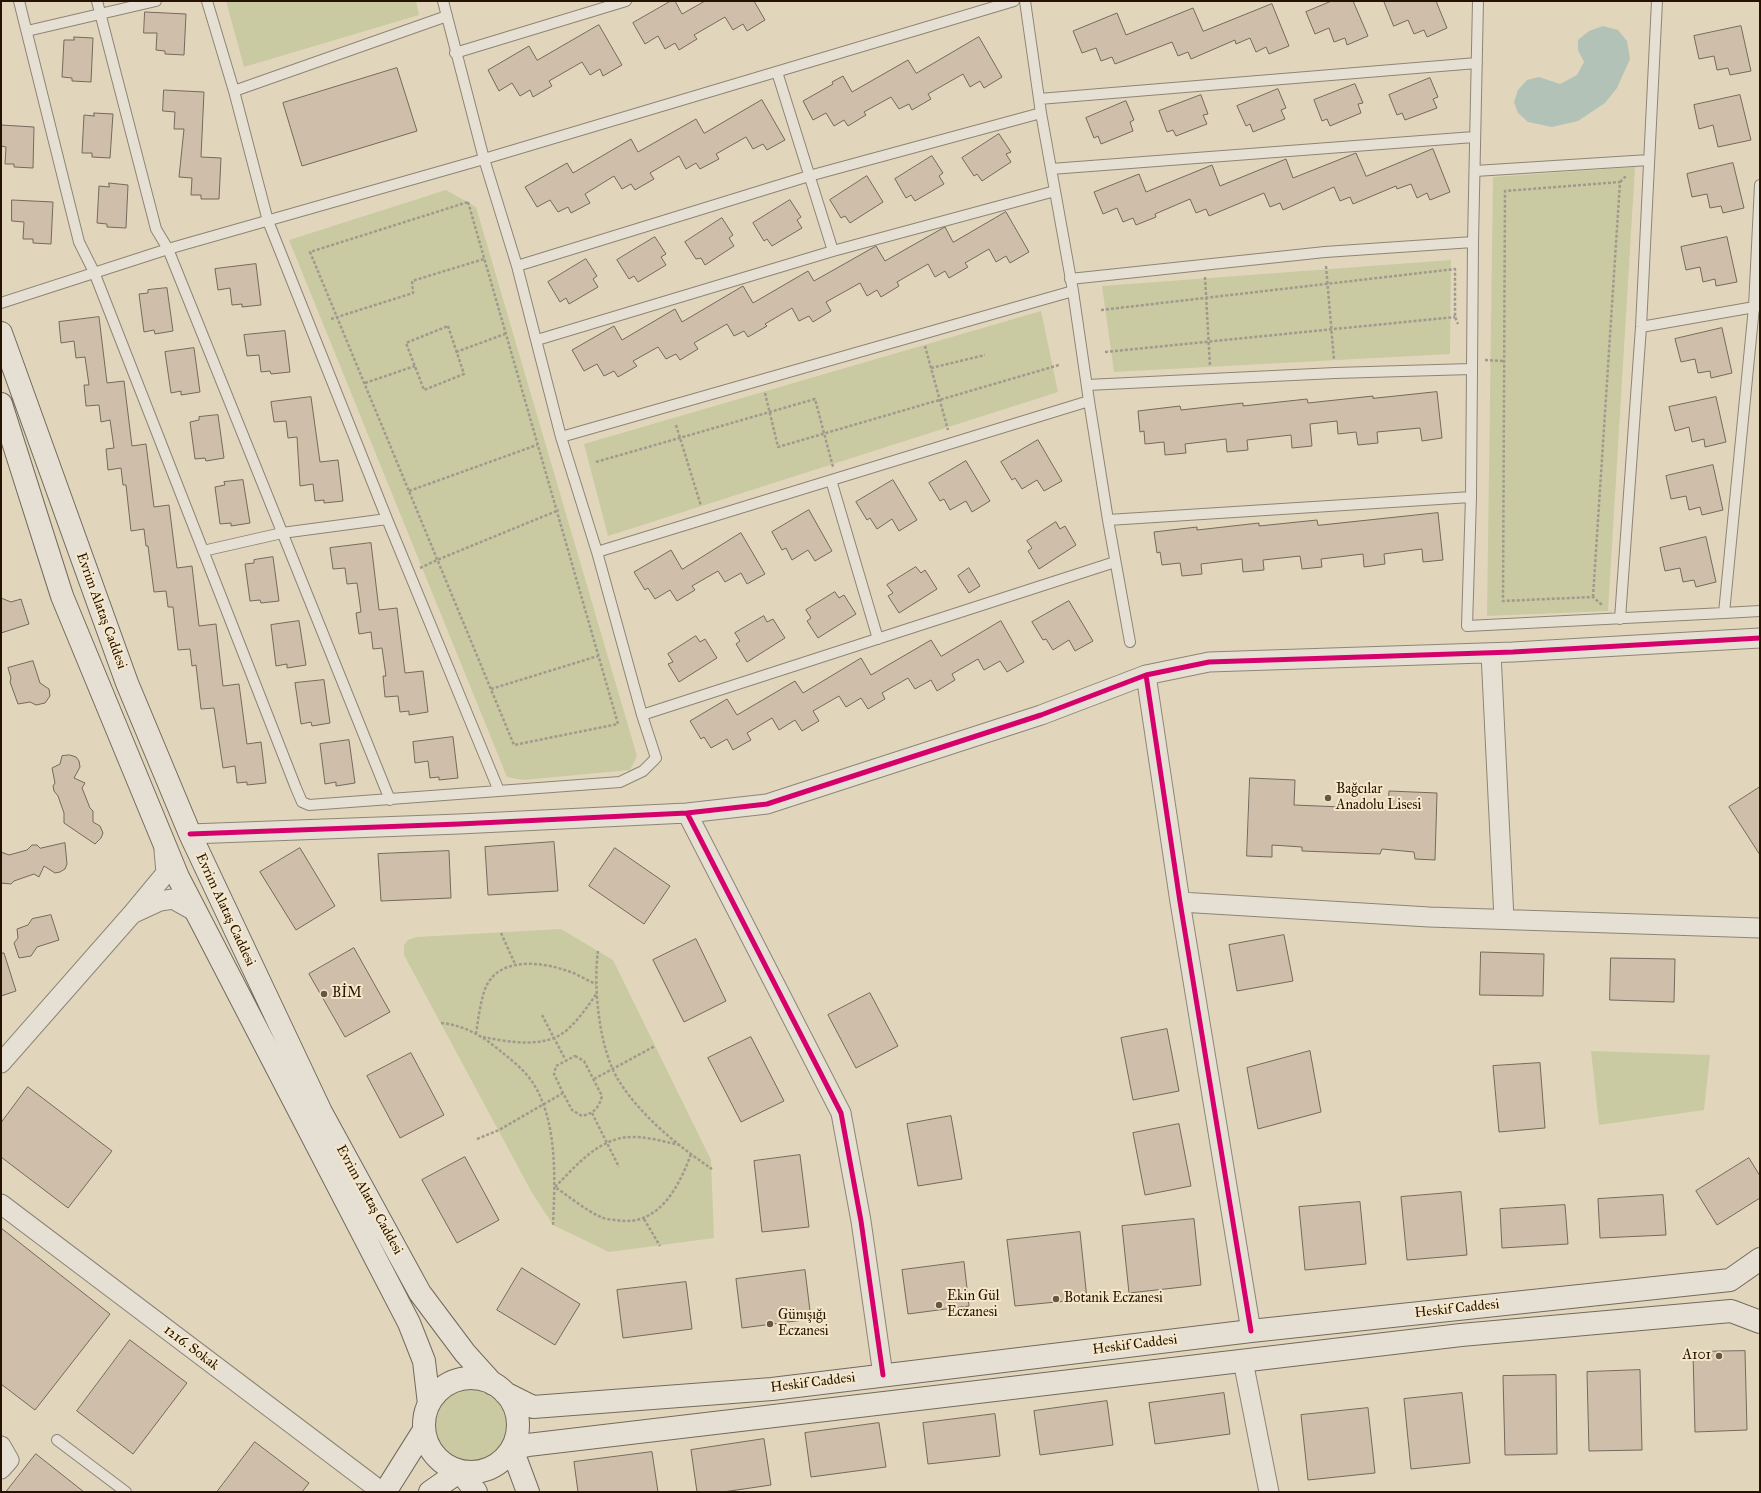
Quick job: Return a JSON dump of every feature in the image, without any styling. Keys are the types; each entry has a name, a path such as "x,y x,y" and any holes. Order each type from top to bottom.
{"main road":[{"name":"Evrim Alataş Caddesi","path":"1,333 127,683 190,834 321,1112 420,1293 465,1353 499,1389"},
{"name":"Evrim Alataş Caddesi","path":"1,404 62,596 178,877 409,1323 424,1361 429,1404"},
{"name":"Heskif Caddesi","path":"499,1389 533,1407 772,1389 1251,1331 1730,1280 1760,1259"},
{"path":"512,1449 528,1444 1461,1335 1731,1311 1760,1322"},
{"path":"463,1379 479,1379 499,1389 514,1406 518,1420 517,1435 512,1449 502,1461 490,1469 475,1472 460,1471 446,1466 435,1456 428,1444 424,1430 425,1417 429,1404 436,1393 448,1384 463,1379"},
{"path":"383,1492 424,1430"},
{"path":"512,1449 528,1492"},
{"path":"430,1492 460,1471"},
{"path":"460,1471 476,1492"}],"street":[{"path":"190,834 459,824 687,813 767,804 1041,715 1146,675 1209,662 1491,653 1760,638"},
{"path":"1491,653 1504,919"},
{"path":"1146,675 1180,902 1251,1331"},
{"path":"687,813 841,1113 861,1221 883,1375"},
{"path":"1,1063 132,914 166,873 163,841"},
{"path":"132,914 160,901 173,899 196,912"},
{"path":"1180,902 1504,919 1760,928"},
{"name":"1216. Sokak","path":"1,1204 383,1492"},
{"path":"1243,1361 1269,1492"},
{"path":"1,1446 9,1460 1,1469"}],"lane":[{"path":"19,1 80,242 94,272 302,802 309,805 620,782 643,771 656,758 642,715 597,552 561,437 517,266 484,159 455,53 443,1"},
{"path":"97,1 156,229 168,249 390,800"},
{"path":"27,32 156,1"},
{"path":"207,1 234,91 268,222 409,574 498,790"},
{"path":"455,53 626,1"},
{"path":"1,303 168,249 268,222 484,159 1014,1"},
{"path":"1025,1 1041,113 1073,290 1088,400 1130,642"},
{"path":"1478,1 1474,137 1475,171 1472,242 1471,497 1467,626 1760,611"},
{"path":"1620,618 1641,327 1658,1"},
{"path":"234,91 447,16"},
{"path":"1039,99 1477,63"},
{"path":"777,72 833,251"},
{"path":"517,266 809,176 1041,113"},
{"path":"1051,169 1474,137"},
{"path":"1475,171 1649,160"},
{"path":"1724,613 1757,306 1760,186"},
{"path":"537,340 833,251 1055,191"},
{"path":"1070,279 1325,252 1472,242"},
{"path":"561,437 1073,290"},
{"path":"1641,327 1757,306"},
{"path":"1087,385 1210,378 1471,369"},
{"path":"597,552 1088,400"},
{"path":"834,479 878,639"},
{"path":"1108,520 1471,497"},
{"path":"203,551 282,533 387,519"},
{"path":"642,715 1115,562"},
{"path":"57,1440 126,1492"}],"path":[{"path":"1620,182 1593,596 1502,601 1505,192 1620,182"},
{"path":"468,202 484,259 537,445 558,511 618,724 514,745 310,252 468,202"},
{"path":"1325,252 1335,373"},
{"path":"331,319 413,293 412,281 484,259"},
{"path":"1204,264 1207,298 1210,378"},
{"path":"1101,310 1455,269"},
{"path":"1105,352 1209,340 1455,317"},
{"path":"448,326 456,352 464,374 424,390 406,343 448,326"},
{"path":"456,352 506,334"},
{"path":"922,334 952,443"},
{"path":"932,368 985,354"},
{"path":"762,380 778,447 1060,365"},
{"path":"364,383 415,366"},
{"path":"596,462 815,399 825,433 834,479"},
{"path":"676,425 705,519"},
{"path":"409,492 537,445"},
{"path":"409,574 437,560 558,511"},
{"path":"491,689 598,656"},
{"path":"501,933 515,964"},
{"path":"598,951 596,984 600,1021 613,1069 619,1081 647,1114 680,1145 712,1169"},
{"path":"476,1034 484,990 496,972 515,964 529,963 567,970 596,984"},
{"path":"441,1023 456,1025 482,1036 520,1042 540,1041 566,1031 578,1020 597,993"},
{"path":"542,1015 565,1059"},
{"path":"482,1036 514,1062 532,1082 543,1104 547,1116 555,1187 553,1225"},
{"path":"594,1079 655,1046"},
{"path":"575,1056 584,1060 594,1079 602,1096 600,1105 592,1113 582,1116 572,1110 563,1093 554,1074 556,1066 565,1059 575,1056"},
{"path":"477,1139 499,1130 563,1093"},
{"path":"592,1113 619,1167"},
{"path":"555,1187 594,1150 606,1142 634,1137 680,1145"},
{"path":"555,1187 602,1218 626,1222 644,1219 661,1207 673,1194 683,1176 691,1154"},
{"path":"644,1219 660,1246"}],"green space":[{"path":"226,1 416,1 419,15 244,67"},
{"path":"1635,167 1608,611 1487,616 1493,177"},
{"path":"446,190 476,207 637,756 630,770 523,780 507,777 289,240"},
{"path":"1451,260 1450,354 1114,372 1102,286"},
{"path":"1041,311 1058,392 608,536 584,444"},
{"path":"561,929 613,960 711,1160 714,1238 609,1252 553,1225 531,1191 404,955 404,945 408,940 417,937"},
{"path":"1591,1051 1710,1055 1704,1110 1599,1125"},
{"path":"473,1386 488,1389 500,1398 509,1410 512,1425 509,1440 500,1452 488,1461 473,1464 458,1461 446,1452 437,1440 434,1425 437,1410 446,1398 458,1389"}],"shaded area":[{"path":"1603,26 1618,30 1627,41 1630,59 1617,88 1605,103 1578,121 1552,127 1528,122 1518,113 1514,102 1518,90 1527,80 1539,77 1560,84 1577,75 1584,62 1578,50 1578,40 1589,31"}],"building":[{"path":"671,1 675,1 682,14 705,1 754,1 765,20 747,31 743,24 733,30 725,17 694,35 697,39 679,50 675,43 665,49 658,36 645,44 633,23"},
{"path":"1332,1 1353,1 1368,36 1347,45 1345,38 1334,42 1329,28 1315,34 1306,12"},
{"path":"1384,1 1436,1 1447,28 1427,37 1424,30 1414,34 1408,20 1394,26"},
{"path":"1272,4 1289,46 1269,54 1266,47 1256,52 1250,38 1236,44 1235,40 1191,59 1188,52 1178,56 1172,42 1115,64 1112,57 1101,61 1096,48 1082,53 1073,31 1117,13 1126,35 1193,8 1203,31"},
{"path":"145,12 186,14 184,55 165,54 165,51 156,50 157,33 144,33"},
{"path":"599,25 622,65 603,76 600,69 590,75 582,62 549,81 552,86 533,97 530,90 520,96 512,83 499,91 488,70 529,46 537,60"},
{"path":"1741,26 1751,71 1730,75 1728,68 1717,70 1714,56 1699,59 1694,36"},
{"path":"74,37 93,38 91,82 72,81 72,78 62,77 64,40 74,40"},
{"path":"979,37 1002,77 984,88 980,81 970,87 963,74 928,94 931,99 912,110 909,104 899,109 891,97 864,112 866,115 848,126 844,120 834,126 826,113 813,120 803,101 833,84 832,82 843,76 852,92 908,60 916,73"},
{"path":"397,68 417,131 302,166 283,103"},
{"path":"1430,78 1438,97 1433,99 1437,108 1405,120 1402,113 1397,115 1389,95"},
{"path":"1355,84 1363,103 1358,104 1361,113 1330,126 1327,119 1322,121 1314,100"},
{"path":"1278,89 1286,108 1281,110 1285,119 1253,132 1250,124 1246,126 1237,106"},
{"path":"164,90 204,92 201,157 221,158 219,199 201,199 201,195 191,195 192,178 179,177 184,129 174,129 175,112 163,111"},
{"path":"1201,95 1208,114 1203,115 1207,124 1176,136 1173,130 1167,132 1159,111"},
{"path":"1740,95 1751,140 1718,147 1713,125 1699,129 1694,105"},
{"path":"762,100 785,140 767,150 763,144 753,149 746,137 716,154 719,159 700,169 696,163 686,169 679,156 650,173 654,179 635,190 631,184 622,189 614,176 585,194 590,203 571,213 568,207 558,212 550,200 537,207 525,187 567,163 573,173 631,139 638,152 696,119 704,133"},
{"path":"1126,101 1134,120 1130,122 1133,131 1101,144 1098,136 1094,138 1086,118"},
{"path":"94,113 113,114 110,158 92,157 92,153 82,153 84,115 94,116"},
{"path":"1,125 34,127 33,168 14,167 14,164 5,164 6,147 1,146"},
{"path":"999,134 1011,152 1006,154 1011,162 982,181 977,174 974,176 962,158"},
{"path":"1433,149 1450,192 1430,200 1427,193 1417,198 1411,184 1397,189 1396,186 1353,204 1350,197 1340,201 1334,187 1283,210 1280,203 1270,207 1264,193 1209,216 1206,209 1196,213 1190,199 1155,214 1156,217 1136,225 1133,218 1123,222 1117,208 1103,214 1094,192 1139,174 1146,192 1212,165 1220,186 1286,159 1293,178 1356,153 1366,176"},
{"path":"932,156 943,173 939,176 944,184 915,201 911,195 906,198 895,179"},
{"path":"1733,163 1744,208 1723,213 1721,206 1710,208 1707,194 1692,197 1687,174"},
{"path":"867,176 883,202 850,223 845,216 841,218 830,200"},
{"path":"109,183 128,185 126,228 107,227 107,224 97,223 99,186 109,187"},
{"path":"12,200 53,202 51,244 33,243 33,239 23,239 24,222 12,221"},
{"path":"790,200 801,217 797,220 802,228 772,246 767,239 764,241 753,223"},
{"path":"1006,212 1029,252 1010,263 1006,256 996,262 989,249 965,263 968,267 949,278 945,271 935,277 928,264 897,282 899,286 881,297 877,290 867,296 860,283 826,302 831,311 813,322 809,316 799,321 792,308 765,324 767,326 748,337 744,331 734,336 727,324 694,343 698,349 680,360 676,354 666,359 658,347 633,361 637,366 618,377 614,371 604,376 597,364 584,371 572,350 614,326 622,340 675,309 682,322 743,286 753,303 808,271 814,281 876,246 885,261 945,227 953,242"},
{"path":"722,218 733,235 729,238 734,246 705,265 701,258 696,259 685,242"},
{"path":"655,237 666,254 661,257 666,265 638,282 634,276 629,279 617,260"},
{"path":"1727,237 1737,282 1716,286 1715,279 1703,282 1700,267 1686,270 1681,247"},
{"path":"586,259 597,276 593,279 598,287 569,304 566,298 560,302 548,282"},
{"path":"256,264 261,305 242,307 242,304 232,305 230,288 218,290 215,269"},
{"path":"167,288 173,331 155,334 154,330 144,332 139,294 148,293 148,290"},
{"path":"99,317 107,383 124,381 132,446 146,444 154,507 169,505 177,568 192,566 199,626 216,624 223,686 239,684 247,744 261,742 266,783 247,785 247,782 237,783 235,766 223,768 214,708 201,709 196,665 192,666 190,649 178,650 173,607 168,607 166,591 154,592 148,546 146,546 144,529 131,531 126,485 123,485 121,468 108,470 106,449 114,448 110,420 101,422 99,405 86,406 84,385 89,385 85,357 76,358 74,341 61,343 59,322"},
{"path":"1722,328 1732,373 1711,378 1710,371 1698,373 1695,359 1681,362 1675,339"},
{"path":"285,331 290,372 271,374 270,371 261,372 259,355 247,356 244,335"},
{"path":"194,348 200,392 181,395 181,391 171,393 165,352"},
{"path":"1437,392 1442,438 1422,441 1420,428 1377,432 1378,443 1358,445 1356,432 1338,434 1337,421 1310,424 1312,446 1292,448 1291,435 1247,440 1248,450 1227,452 1226,439 1185,444 1186,453 1165,455 1164,442 1145,444 1144,431 1140,432 1138,411 1180,406 1181,410 1243,403 1243,406 1307,399 1308,403 1373,396 1373,398"},
{"path":"311,397 320,462 338,460 343,501 324,503 324,500 315,501 313,484 300,486 297,437 288,438 286,421 274,422 271,402"},
{"path":"1716,397 1726,442 1705,447 1704,439 1692,442 1689,427 1675,431 1669,407"},
{"path":"218,415 224,458 206,461 205,458 195,459 190,422 199,420 199,417"},
{"path":"1038,440 1062,481 1044,491 1037,480 1022,489 1015,478 1012,480 1001,462"},
{"path":"966,461 990,501 972,512 966,501 950,510 944,499 940,501 929,483"},
{"path":"1713,465 1723,510 1702,515 1700,507 1689,510 1686,496 1671,499 1666,476"},
{"path":"243,480 250,523 231,526 231,523 220,524 215,487 225,485 224,482"},
{"path":"893,480 917,520 899,531 892,519 877,529 870,518 867,520 856,502"},
{"path":"809,510 832,551 815,561 808,550 792,560 786,548 782,550 772,532"},
{"path":"1438,513 1443,560 1423,562 1422,549 1384,554 1385,564 1364,567 1363,554 1321,559 1322,567 1302,569 1300,556 1263,560 1264,570 1243,572 1242,559 1201,564 1202,574 1182,576 1180,563 1162,565 1160,552 1157,553 1154,532 1197,527 1197,530 1259,523 1259,526 1317,520 1318,525"},
{"path":"1056,522 1060,529 1065,526 1076,545 1039,569 1028,551 1032,548 1027,541"},
{"path":"741,533 765,574 747,584 741,573 725,582 718,571 692,586 695,590 677,601 670,590 655,599 648,588 645,590 634,572 671,550 682,569"},
{"path":"1706,537 1716,582 1696,587 1694,580 1683,582 1680,568 1665,571 1660,548"},
{"path":"371,543 379,610 397,608 405,673 423,671 428,712 409,715 409,711 400,712 398,696 385,697 383,676 386,676 382,648 373,649 371,632 359,634 356,613 361,612 357,583 347,584 345,568 333,569 330,548"},
{"path":"273,557 279,601 261,603 260,600 250,601 245,564 254,563 254,560"},
{"path":"916,567 921,573 925,570 937,589 899,613 888,596 893,593 887,585"},
{"path":"969,568 980,586 969,593 958,576"},
{"path":"835,592 839,598 844,595 856,614 818,638 807,621 811,618 806,610"},
{"path":"1,598 11,602 21,599 29,624 1,633"},
{"path":"1069,601 1093,641 1075,651 1069,640 1053,650 1046,639 1043,640 1032,622"},
{"path":"764,616 767,622 773,619 785,638 747,662 736,644 740,641 735,633"},
{"path":"299,621 306,665 287,668 287,664 276,666 271,625"},
{"path":"1001,621 1024,662 1007,672 1000,661 984,670 978,659 952,674 955,680 937,691 931,680 915,689 908,678 882,693 885,699 868,709 861,698 846,707 839,696 813,711 819,721 802,731 795,720 779,730 772,718 747,733 751,740 733,750 727,739 711,748 704,737 701,739 690,721 727,699 737,715 795,681 803,693 861,658 871,675 931,640 941,656"},
{"path":"696,636 700,642 705,639 717,658 679,682 668,664 673,662 668,654"},
{"path":"33,661 40,683 49,689 50,696 45,703 36,705 30,702 18,704 10,682 11,678 8,668"},
{"path":"324,680 330,723 312,726 311,722 301,724 295,683"},
{"path":"453,737 458,778 439,780 439,777 430,778 428,761 415,763 413,742"},
{"path":"349,740 355,783 336,786 336,782 325,784 320,744"},
{"path":"70,755 76,757 79,761 80,767 74,778 85,783 82,788 90,808 93,811 93,822 100,826 103,833 101,838 95,844 64,823 64,813 58,796 54,791 53,786 55,783 52,768 60,764 62,756"},
{"path":"1250,778 1295,780 1294,805 1388,809 1389,791 1437,793 1435,860 1415,859 1414,852 1382,849 1380,854 1302,851 1302,847 1272,845 1272,857 1247,856"},
{"path":"1760,787 1760,855 1729,807"},
{"path":"554,842 558,891 488,895 485,847"},
{"path":"65,843 67,864 65,869 55,873 44,866 39,877 34,874 14,881 11,884 1,883 1,852 9,855 27,850 32,845 37,845 40,848"},
{"path":"300,848 335,906 296,930 260,872"},
{"path":"615,848 670,886 644,924 589,886"},
{"path":"449,851 451,898 381,901 378,854"},
{"path":"51,915 59,940 37,947 31,956 19,958 14,943 18,938 17,929 28,925 32,919"},
{"path":"1284,935 1293,981 1237,991 1229,945"},
{"path":"696,939 726,1001 684,1022 653,960"},
{"path":"354,948 390,1012 345,1037 309,974"},
{"path":"1481,952 1544,954 1543,996 1480,995"},
{"path":"1,953 4,953 16,991 1,996"},
{"path":"1611,958 1675,959 1674,1002 1610,1000"},
{"path":"870,993 898,1046 856,1068 828,1015"},
{"path":"1167,1029 1179,1091 1133,1100 1121,1038"},
{"path":"751,1037 784,1101 741,1122 708,1058"},
{"path":"1310,1051 1321,1112 1258,1129 1247,1068"},
{"path":"411,1053 444,1115 400,1138 367,1076"},
{"path":"1540,1063 1545,1128 1499,1132 1493,1066"},
{"path":"28,1087 112,1151 68,1208 1,1157 1,1123"},
{"path":"951,1116 962,1179 918,1186 907,1124"},
{"path":"1179,1124 1191,1186 1145,1195 1133,1133"},
{"path":"800,1155 809,1227 762,1232 754,1161"},
{"path":"465,1157 499,1220 457,1243 422,1180"},
{"path":"1749,1158 1760,1176 1760,1198 1717,1225 1696,1191"},
{"path":"1461,1192 1467,1255 1407,1260 1401,1197"},
{"path":"1663,1195 1666,1235 1600,1238 1598,1199"},
{"path":"1360,1202 1366,1264 1305,1270 1299,1207"},
{"path":"1565,1205 1568,1244 1502,1248 1500,1209"},
{"path":"1194,1219 1201,1285 1129,1293 1122,1226"},
{"path":"1,1228 110,1314 35,1410 1,1384"},
{"path":"1080,1232 1087,1299 1015,1306 1007,1240"},
{"path":"964,1262 969,1306 908,1314 902,1270"},
{"path":"522,1268 580,1304 555,1345 497,1310"},
{"path":"805,1270 811,1319 742,1328 736,1279"},
{"path":"686,1282 692,1329 623,1338 617,1290"},
{"path":"130,1340 187,1383 133,1454 77,1411"},
{"path":"1745,1351 1747,1430 1695,1432 1693,1352"},
{"path":"1640,1370 1642,1450 1589,1451 1587,1372"},
{"path":"1556,1375 1557,1454 1505,1455 1503,1376"},
{"path":"1224,1393 1230,1434 1155,1444 1149,1403"},
{"path":"1462,1393 1470,1463 1411,1469 1404,1399"},
{"path":"1107,1401 1113,1445 1040,1455 1034,1411"},
{"path":"1368,1408 1375,1473 1308,1480 1301,1415"},
{"path":"995,1414 1000,1456 928,1464 923,1423"},
{"path":"879,1423 886,1467 811,1477 805,1433"},
{"path":"764,1439 771,1485 723,1492 697,1492 691,1450"},
{"path":"255,1442 309,1483 302,1492 217,1492"},
{"path":"652,1452 658,1492 578,1492 574,1462"},
{"path":"36,1454 84,1492 6,1492"}],"cycle path":[{"path":"190,834 459,824 687,813 767,804 1041,715 1146,675 1209,662 1513,652 1760,638"},
{"path":"1146,675 1180,902 1251,1331"},
{"path":"687,813 841,1113 861,1221 883,1375"}],"place":[{"name":"Bağcılar Anadolu Lisesi","path":"1328,798"},
{"name":"BİM","path":"324,994"},
{"name":"Botanik Eczanesi","path":"1056,1299"},
{"name":"Ekin Gül Eczanesi","path":"939,1305"},
{"name":"Günışığı Eczanesi","path":"770,1324"},
{"name":"A101","path":"1719,1356"}]}
